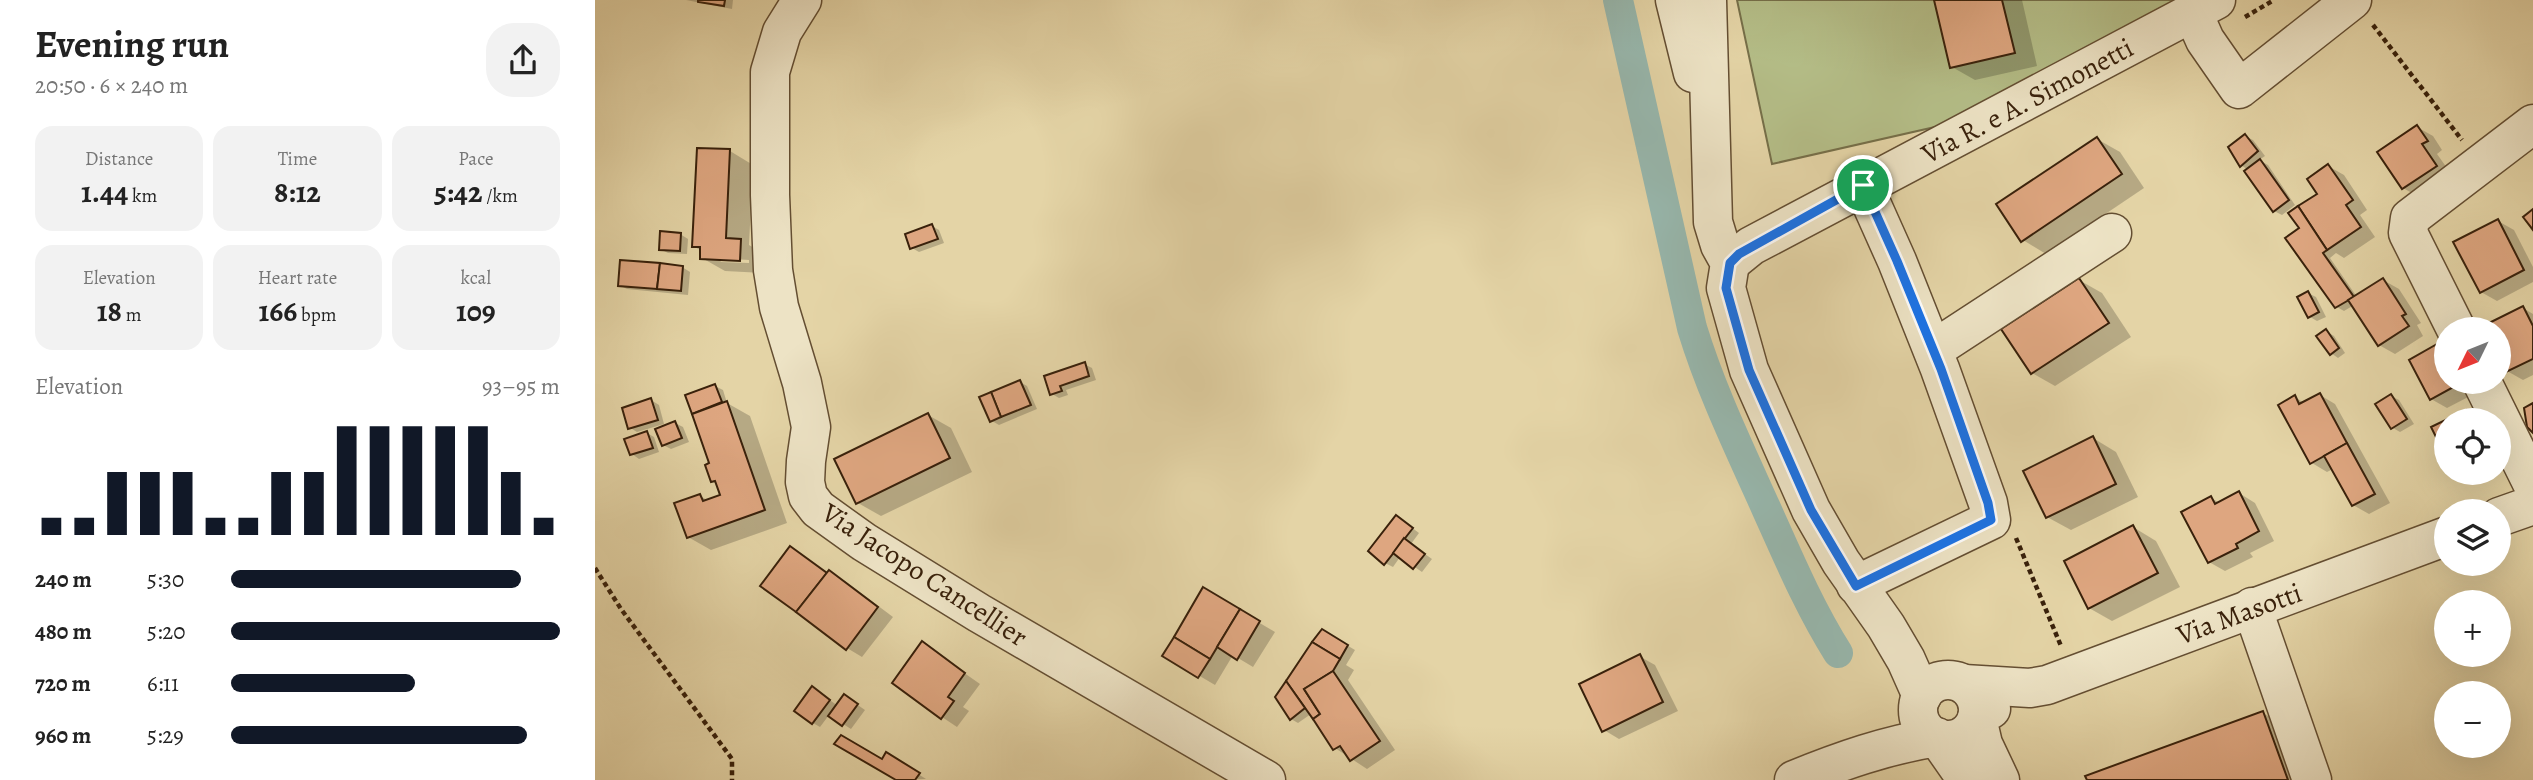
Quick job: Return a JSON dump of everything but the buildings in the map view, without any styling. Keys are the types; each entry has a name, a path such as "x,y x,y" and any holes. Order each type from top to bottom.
{"street":[{"name":"Via Jacopo Cancellier","path":"802,0 782,32 770,72 770,195 773,270 779,307 802,383 811,427 805,482 808,496 818,509 875,549 979,613 1266,780"},
{"path":"1675,0 1710,146"},
{"path":"1707,0 1713,222 1720,245 1730,263 1726,288 1749,370 1811,510 1856,586 1886,626 1906,660 1983,744 2000,780"},
{"path":"2204,6 2205,40 2239,89 2361,11"},
{"name":"Via R. e A. Simonetti","path":"1730,263 1751,246 1863,185 2204,6"},
{"path":"2450,317 2408,233 2410,218 2533,124"},
{"path":"1856,586 1991,520 1988,503 1933,350 1863,185"},
{"path":"1933,350 2112,233"},
{"path":"2488,394 2533,485"},
{"path":"2511,513 2533,505"},
{"name":"Via Masotti","path":"1794,780 1852,756 1905,742 1945,703 2031,688 2059,680 2434,541"},
{"path":"2252,607 2312,780"},
{"path":"1945,703 1967,780"}],"path":[{"path":"2361,11 2481,165"},
{"path":"2014,531 2065,658"},
{"path":"595,568 621,608 732,759 732,780"}],"green space":[{"path":"1737,0 2193,0 1957,122 1772,164"}],"waterway":[{"path":"1618,0 1692,328 1726,419 1791,563 1838,653"}],"route":[{"path":"1863,185 1941,369 1988,503 1991,520 1856,586 1811,510 1749,370 1726,288 1730,263 1739,254 1863,185"}]}
